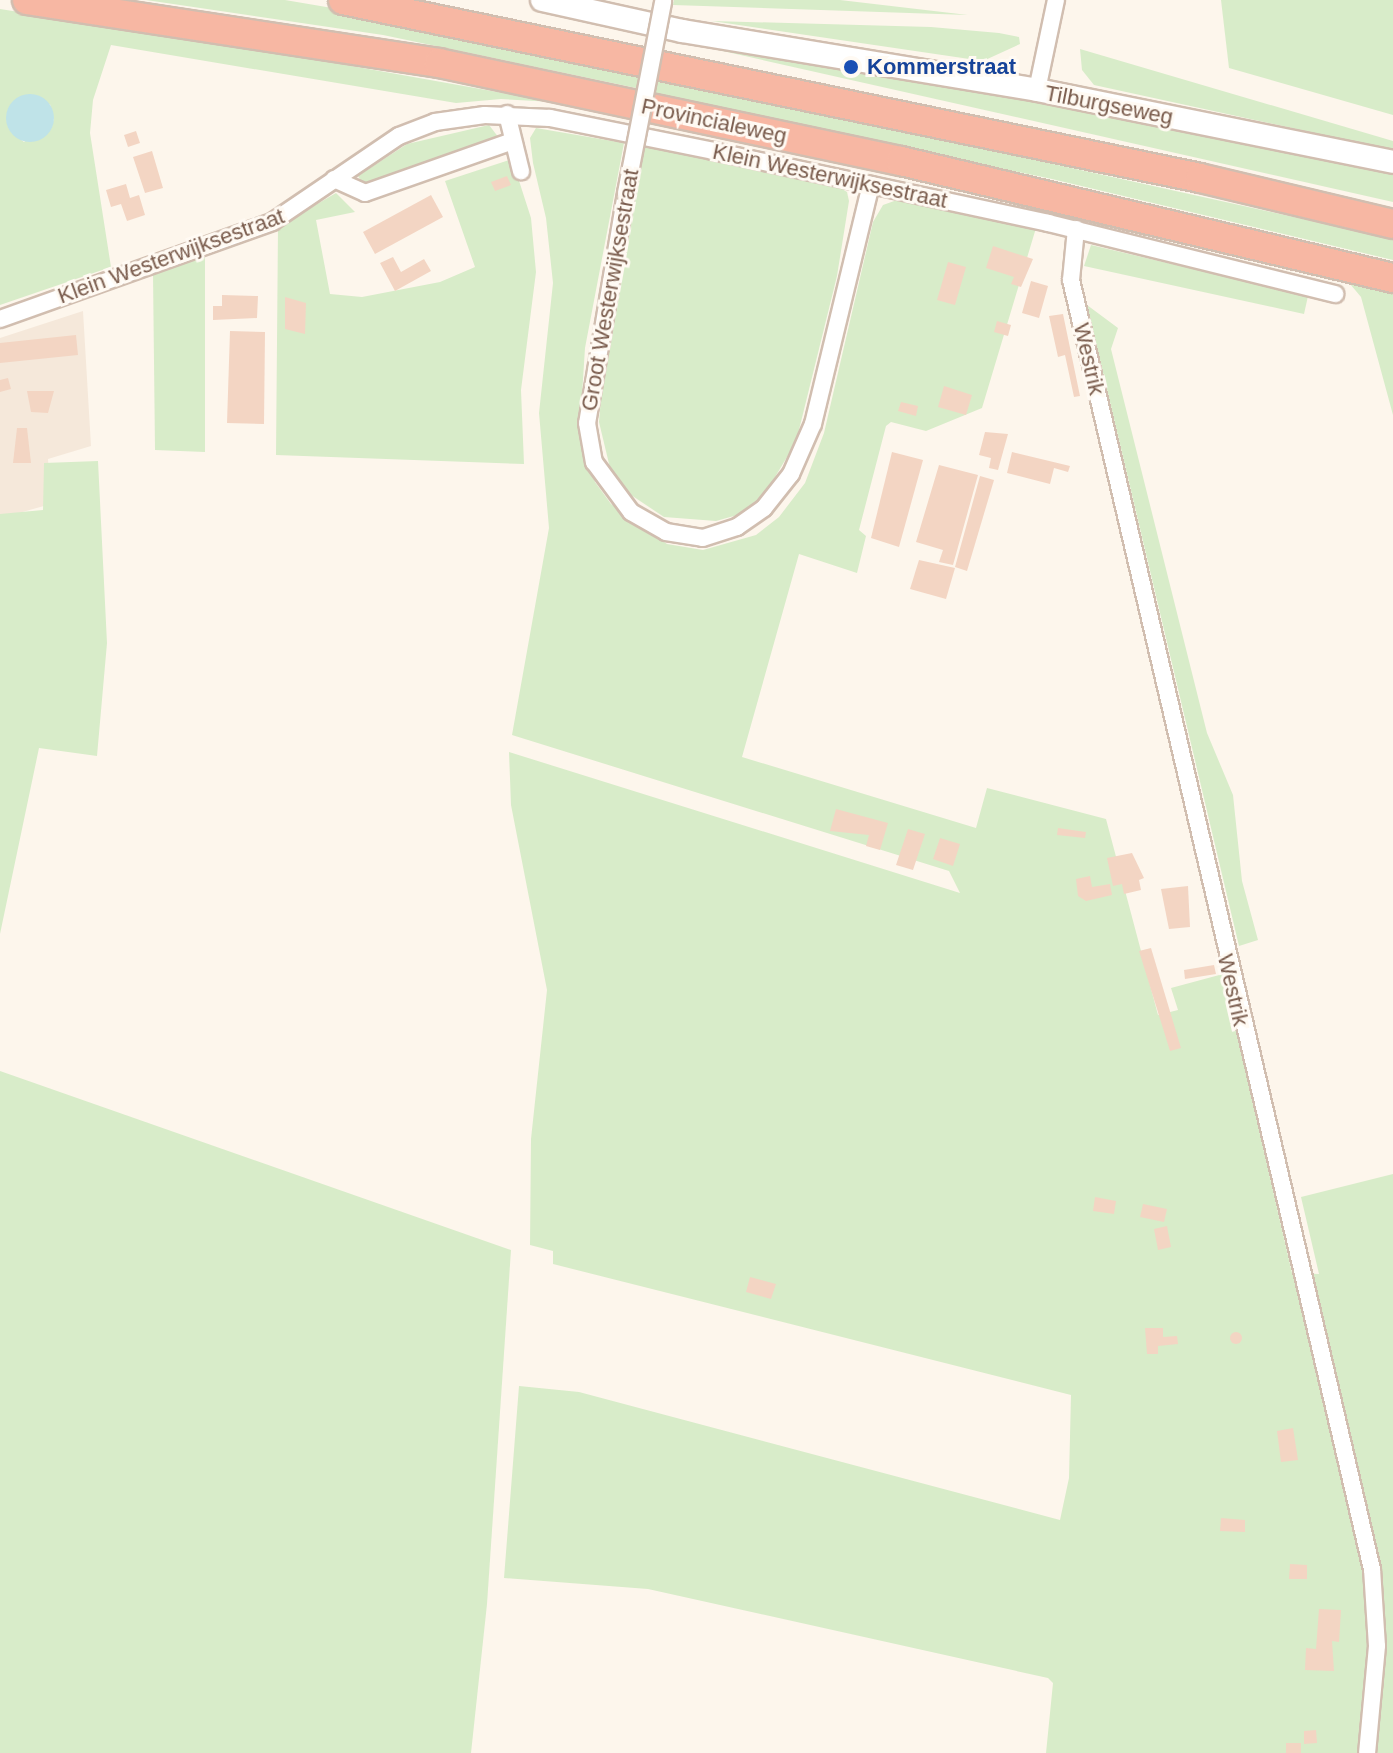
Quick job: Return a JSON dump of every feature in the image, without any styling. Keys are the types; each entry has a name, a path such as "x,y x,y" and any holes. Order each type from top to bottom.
{"highway":[{"name":"Provincialeweg","path":"27,0 439,63 901,161 1393,278"},
{"name":"Provincialeweg","path":"343,0 1200,178 1393,224"}],"street":[{"name":"Tilburgseweg","path":"542,0 682,31 1037,90 1393,162"},
{"path":"1037,90 1056,0"},
{"name":"Groot Westerwijksestraat","path":"663,1 587,423 594,462 631,512 666,532 703,538 737,527 764,508 791,474 813,424 871,185"},
{"path":"507,114 521,171"},
{"name":"Klein Westerwijksestraat","path":"0,319 272,222 368,153 411,131 458,117 507,114 612,130 1076,229 1335,294"},
{"path":"334,179 365,193 513,141"},
{"name":"Westrik","path":"1076,229 1071,280 1372,1569 1377,1646 1367,1753"}],"shaded area":[{"path":"83,311 91,446 48,459 51,504 8,516 0,580 0,338"}],"green space":[{"path":"146,0 285,0 391,18 1393,239 1393,260 1052,179 383,35"},
{"path":"674,0 840,0 968,15 673,5"},
{"path":"1221,0 1393,0 1393,115 1229,68"},
{"path":"0,9 290,55 554,102 501,99 456,103 111,45 93,100 90,133 111,267 0,305","holes":["50,104 54,120 24,142 11,132 9,108"]},
{"path":"712,21 931,27 999,33 1019,37 1020,44 983,61"},
{"path":"1080,49 1393,141 1393,150 1094,85 1082,70"},
{"path":"718,50 1133,117 1393,170 1393,202"},
{"path":"489,125 499,138 366,189 358,176 407,144"},
{"path":"536,128 624,143 585,348 580,427 595,482 611,504 667,544 703,550 756,535 779,517 805,483 824,433 873,222 883,205 897,200 927,204 1036,228 982,408 926,431 891,422 886,426 859,530 866,536 857,573 799,554 742,757 976,828 987,788 1106,819 1158,1015 1178,1010 1171,988 1223,974 1292,1273 1319,1274 1301,1197 1393,1174 1393,1753 1046,1753 1053,1683 1048,1678 648,1589 504,1578 519,1386 579,1392 1060,1520 1069,1478 1071,1395 553,1264 553,1251 530,1245 531,1139 547,990 511,805 509,752 960,893 949,871 512,735 549,528 539,413 553,283 546,218 530,138"},
{"path":"645,146 831,182 847,192 849,201 837,276 796,442 766,492 741,514 716,521 664,517 628,493 610,468 599,422 604,362"},
{"path":"512,159 531,218 536,272 521,390 524,464 276,455 278,227 336,193 355,212 316,220 330,294 362,297 440,282 475,267 445,181"},
{"path":"1091,245 1308,296 1304,314 1084,266"},
{"path":"205,255 205,452 155,450 153,274"},
{"path":"1345,278 1393,291 1393,415 1361,297"},
{"path":"1087,305 1118,328 1111,349 1207,733 1233,795 1242,881 1258,940 1239,946"},
{"path":"98,461 107,643 97,756 39,748 0,934 0,514 43,510 44,463"},
{"path":"0,1071 511,1250 487,1604 471,1753 0,1753"}],"water":[{"path":"30,94 47,101 54,118 47,135 30,142 13,135 6,118 13,101"}],"building":[{"path":"136,131 140,143 128,147 124,135"},
{"path":"152,151 163,188 145,193 133,157"},
{"path":"507,176 511,185 495,191 491,182"},
{"path":"126,184 130,198 139,195 145,215 127,221 121,204 111,207 106,190"},
{"path":"431,195 443,217 375,254 363,232"},
{"path":"993,246 1033,259 1021,287 1011,284 1014,277 986,268"},
{"path":"393,257 401,272 424,259 431,271 395,291 380,263"},
{"path":"948,262 966,267 955,305 937,300"},
{"path":"1031,281 1048,286 1039,318 1022,313"},
{"path":"222,295 258,296 257,318 213,320 213,306 222,306"},
{"path":"285,297 306,303 305,334 285,329"},
{"path":"1063,314 1080,396 1074,397 1065,355 1058,357 1049,316"},
{"path":"997,321 1011,325 1008,336 994,332"},
{"path":"230,331 265,332 264,424 227,423"},
{"path":"76,335 78,355 0,363 0,343"},
{"path":"8,378 11,389 0,392 0,380"},
{"path":"944,386 972,395 966,415 938,407"},
{"path":"27,391 54,391 48,413 31,412"},
{"path":"901,402 918,406 916,416 898,411"},
{"path":"17,428 27,428 31,463 13,463"},
{"path":"985,432 1008,434 998,470 989,468 991,458 979,455"},
{"path":"892,452 923,460 899,547 871,538"},
{"path":"1012,452 1070,466 1068,472 1054,468 1050,484 1007,473"},
{"path":"939,465 978,475 953,565 939,562 943,550 916,542"},
{"path":"980,476 994,480 967,571 955,567"},
{"path":"919,560 955,568 946,599 910,589"},
{"path":"836,809 888,823 880,850 866,846 869,835 830,831"},
{"path":"1058,828 1086,832 1085,838 1057,835"},
{"path":"908,829 925,834 913,870 896,865"},
{"path":"940,838 960,844 953,866 933,859"},
{"path":"1132,853 1144,878 1139,880 1141,890 1124,894 1122,884 1113,886 1107,858"},
{"path":"1090,876 1092,887 1110,884 1112,895 1086,901 1078,896 1076,879"},
{"path":"1188,886 1190,927 1169,929 1161,889"},
{"path":"1151,948 1181,1048 1170,1051 1139,951"},
{"path":"1214,965 1216,974 1185,979 1184,970"},
{"path":"1095,1197 1116,1201 1114,1214 1093,1211"},
{"path":"1143,1204 1167,1209 1164,1222 1140,1217"},
{"path":"1167,1226 1171,1247 1158,1250 1154,1229"},
{"path":"750,1277 776,1284 771,1299 746,1292"},
{"path":"1145,1328 1163,1328 1163,1337 1177,1336 1178,1344 1158,1346 1158,1354 1147,1354"},
{"path":"1236,1332 1242,1338 1236,1344 1230,1338"},
{"path":"1293,1428 1298,1460 1281,1462 1277,1431"},
{"path":"1221,1518 1245,1520 1245,1532 1220,1531"},
{"path":"1290,1564 1307,1565 1307,1579 1289,1579"},
{"path":"1319,1609 1341,1610 1339,1642 1332,1641 1334,1671 1305,1670 1306,1648 1316,1649"},
{"path":"1316,1730 1317,1743 1304,1744 1304,1731"},
{"path":"1286,1743 1301,1743 1301,1753 1286,1753"}],"place":[{"name":"Kommerstraat","path":"851,67"}]}
